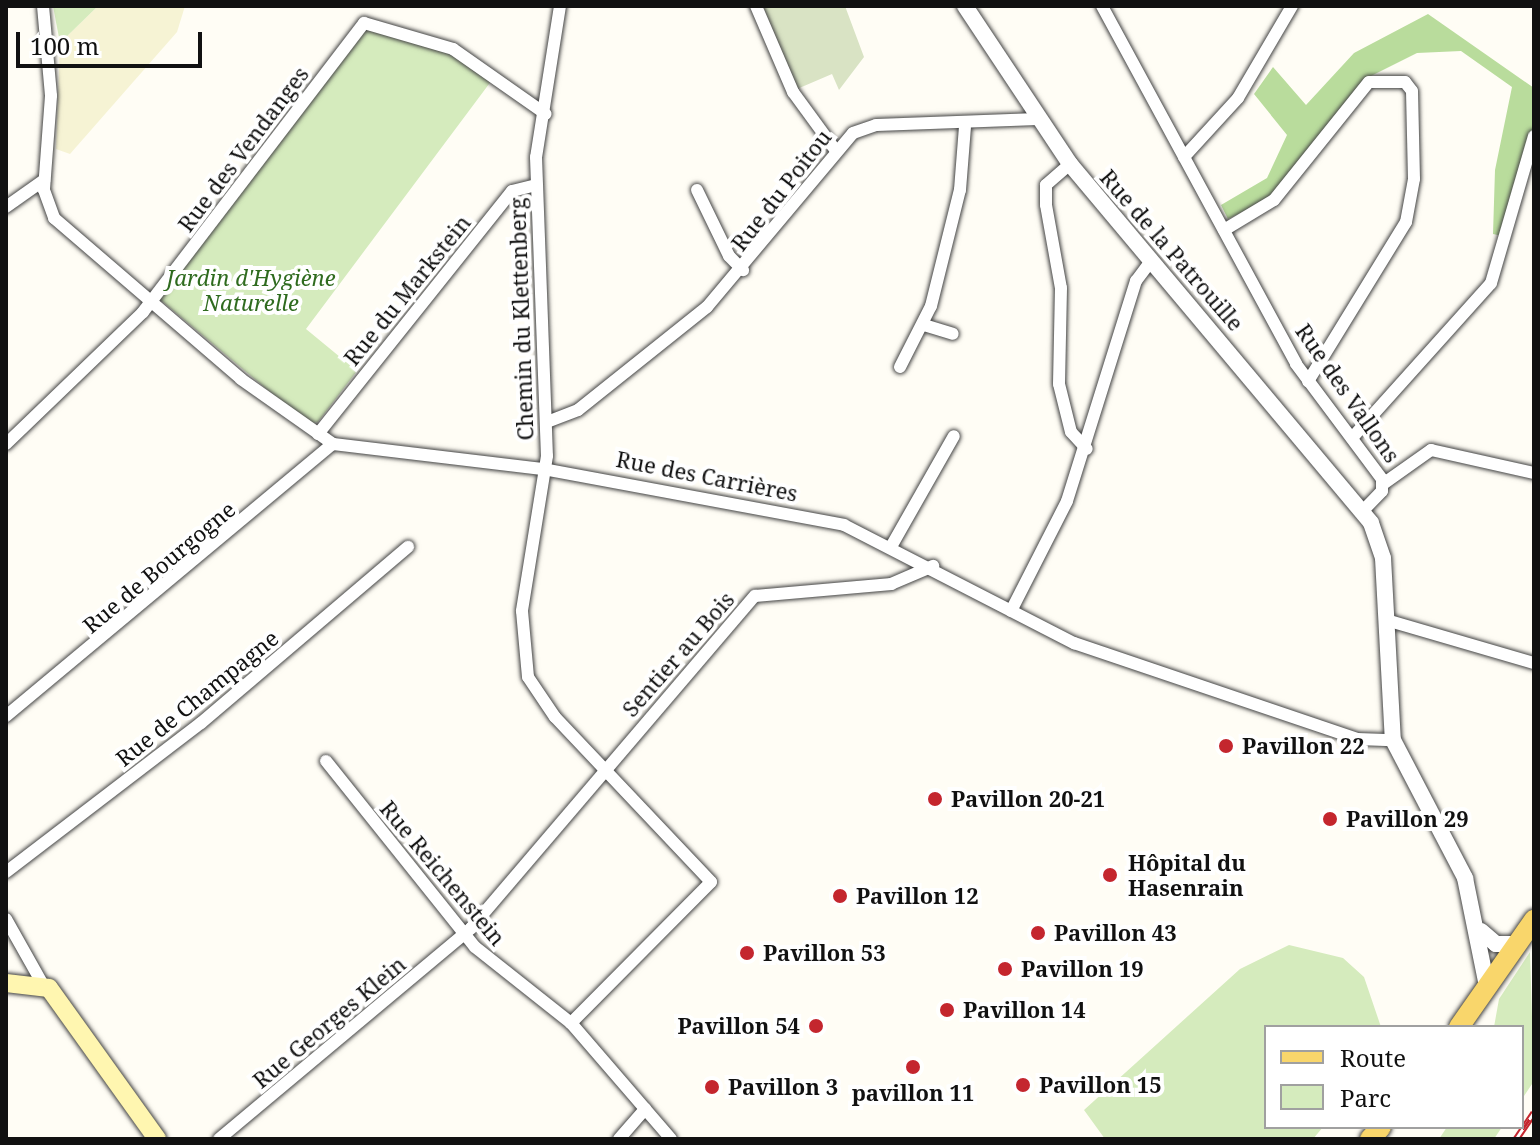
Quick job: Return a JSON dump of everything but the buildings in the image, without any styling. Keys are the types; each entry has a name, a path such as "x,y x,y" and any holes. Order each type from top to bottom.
{"main road":[{"path":"1460,1025 1489,971 1518,944 1534,920"},
{"path":"6,983 42,983 157,1139"}],"street":[{"name":"Rue des Carrières","path":"43,6 51,96 44,180 54,218 148,301 333,444 543,469 715,497 844,525 933,566 1074,643 1229,699 1361,740 1393,740"},
{"name":"Chemin du Klettenberg","path":"560,6 536,185 547,422 522,611 528,677 603,770 711,882 571,1023"},
{"path":"756,6 793,92 834,148"},
{"name":"Rue de la Patrouille","path":"965,6 1070,164 1363,511"},
{"path":"1184,157 1238,98 1292,6"},
{"name":"Rue des Vallons","path":"1106,8 1308,381 1383,484 1363,511"},
{"name":"Rue des Vendanges","path":"6,444 148,301 364,23 453,49 546,114"},
{"path":"1224,230 1274,200 1369,82 1405,82 1416,102 1406,222 1308,381"},
{"name":"Rue du Poitou","path":"547,422 578,410 743,270 834,148 876,125 965,127 1038,119"},
{"path":"900,367 924,325 960,190 965,127"},
{"path":"1352,438 1491,283 1534,136"},
{"path":"1070,164 1046,185 1046,205 1061,288 1059,384 1071,432 1087,449"},
{"path":"6,207 44,180"},
{"name":"Rue du Markstein","path":"318,434 512,191 536,185"},
{"name":"Rue du Poitou","path":"697,190 729,256 743,270"},
{"path":"1011,611 1087,449 1136,281 1152,260"},
{"path":"924,325 953,334"},
{"path":"892,545 954,436"},
{"name":"Rue de Bourgogne","path":"6,716 333,444"},
{"path":"1383,484 1431,450 1534,473"},
{"path":"1363,511 1383,558 1393,740 1453,853 1481,931 1489,971"},
{"name":"Rue de Champagne","path":"6,872 201,723 408,547"},
{"name":"Sentier au Bois","path":"603,770 755,596 891,584 933,566"},
{"path":"1386,620 1534,663"},
{"name":"Rue Reichenstein","path":"326,761 464,935 571,1023 671,1139"},
{"path":"464,935 603,770"},
{"path":"6,919 42,983"},
{"path":"1481,931 1496,944 1518,944"},
{"name":"Rue Georges Klein","path":"219,1139 464,935"},
{"path":"619,1139 645,1109"}],"shaded area":[{"path":"98,6 185,6 177,32 70,154 56,149 60,43"}],"green space":[{"path":"53,6 98,6 60,43"},
{"path":"763,6 845,6 864,57 839,90 832,74 797,89"},
{"path":"1428,14 1534,88 1534,126 1502,236 1493,234 1495,170 1512,87 1461,51 1417,53 1363,80 1267,200 1228,219 1221,205 1267,178 1287,135 1254,94 1273,67 1306,105 1354,53"},
{"name":"Jardin d'Hygiène Naturelle","path":"366,28 441,49 492,80 306,329 357,371 318,422 308,424 157,297"},
{"path":"1289,945 1343,958 1364,977 1380,1025 1264,1025 1264,1129 1321,1129 1313,1139 1105,1139 1084,1110 1240,969"},
{"path":"1530,952 1534,1081 1524,1096 1524,1025 1494,1025 1499,999"},
{"path":"1446,1129 1501,1129 1494,1139 1439,1139"}],"railway":[{"path":"1524,1127 1534,1112"},
{"path":"1516,1139 1523,1129"}],"place":[{"name":"Pavillon 22","path":"1226,746"},
{"name":"Pavillon 20-21","path":"935,799"},
{"name":"Pavillon 29","path":"1330,819"},
{"name":"Hôpital du Hasenrain","path":"1110,875"},
{"name":"Pavillon 12","path":"840,896"},
{"name":"Pavillon 43","path":"1038,933"},
{"name":"Pavillon 53","path":"747,953"},
{"name":"Pavillon 19","path":"1005,969"},
{"name":"Pavillon 14","path":"947,1010"},
{"name":"Pavillon 54","path":"816,1026"},
{"name":"pavillon 11","path":"913,1067"},
{"name":"Pavillon 15","path":"1023,1085"},
{"name":"Pavillon 3","path":"712,1087"}]}
